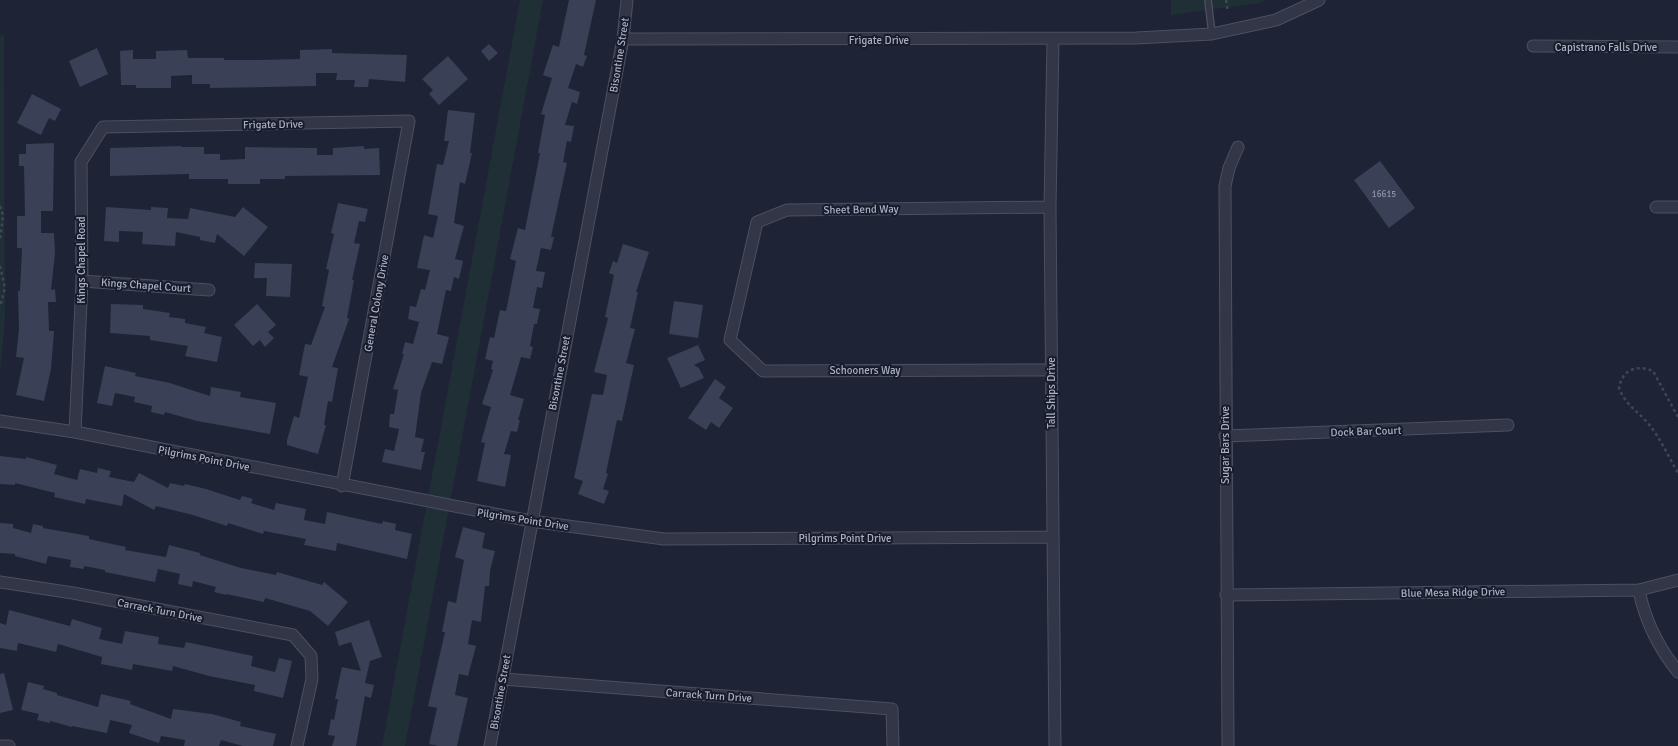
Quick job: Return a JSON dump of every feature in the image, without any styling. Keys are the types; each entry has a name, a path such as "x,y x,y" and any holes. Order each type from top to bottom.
{"street":[{"name":"Bisontine Street","path":"490,746 531,521 623,40 627,0"},
{"name":"Frigate Drive","path":"623,40 1053,40 1212,34 1276,20 1319,0"},
{"name":"Tall Ships Drive","path":"1053,40 1050,208 1055,746"},
{"name":"Capistrano Falls Drive","path":"1533,46 1678,47"},
{"name":"Frigate Drive","path":"136,127 409,121"},
{"name":"General Colony Drive","path":"342,486 409,121"},
{"name":"Kings Chapel Road","path":"75,432 82,281 81,162 103,127 136,127"},
{"name":"Sugar Bars Drive","path":"1228,746 1225,436 1225,186 1229,168 1238,147"},
{"path":"1656,207 1678,207"},
{"name":"Sheet Bend Way","path":"739,302 756,222 787,210 1050,208"},
{"name":"Kings Chapel Court","path":"82,281 209,290"},
{"name":"Schooners Way","path":"739,302 730,340 763,371 1051,370"},
{"name":"Pilgrims Point Drive","path":"0,421 75,432 342,486 531,521 664,539 1053,537"},
{"name":"Dock Bar Court","path":"1225,436 1508,425"},
{"name":"Blue Mesa Ridge Drive","path":"1226,595 1639,590 1678,580"},
{"name":"Carrack Turn Drive","path":"0,582 73,593 293,636 311,656 312,679 297,746"},
{"path":"1639,590 1648,624 1667,658 1678,672"},
{"name":"Carrack Turn Drive","path":"503,679 892,709 893,746"},
{"path":"2,746 9,746"}],"lane":[{"path":"1208,0 1212,34"}],"path":[{"path":"1226,0 1228,12"},
{"path":"0,206 3,215 0,241"},
{"path":"0,266 5,288 0,307"},
{"path":"1678,417 1653,371 1641,367 1629,370 1624,375 1619,388 1625,402 1647,422 1661,440 1678,471"}],"shaded area":[{"path":"520,0 543,0 405,746 382,746"},
{"path":"1171,0 1267,0 1260,3 1171,15"},
{"path":"0,35 4,36 5,320 0,373"}],"building":[{"path":"569,0 596,0 584,55 587,56 583,67 576,64 568,88 580,92 577,104 572,102 565,125 574,126 571,142 567,141 563,162 567,163 551,237 554,237 551,250 541,248 536,271 545,272 542,288 537,287 533,308 540,309 537,324 534,324 530,346 533,347 530,359 521,357 510,395 524,399 518,420 520,420 517,432 511,431 504,454 511,455 505,487 477,481 485,443 481,442 491,407 482,404 493,370 491,369 493,361 485,359 490,337 494,338 500,310 506,311 516,261 510,259 518,228 525,230 540,153 538,153 545,115 541,114 552,78 543,75 553,45 559,47"},
{"path":"489,44 498,53 489,61 481,51"},
{"path":"97,48 108,74 80,87 69,61"},
{"path":"332,49 332,53 407,55 405,82 369,79 368,87 354,87 355,80 336,80 337,73 316,73 316,86 210,88 210,84 192,84 192,75 171,76 171,88 136,88 136,85 121,85 120,51 133,50 133,59 156,59 156,51 187,50 188,58 260,60 300,59 300,50"},
{"path":"448,56 468,79 439,105 429,94 433,90 422,79"},
{"path":"32,94 61,109 55,121 49,118 41,135 17,123"},
{"path":"448,110 475,113 470,153 472,153 465,184 460,182 454,223 464,226 455,259 463,261 459,279 454,277 451,291 446,290 437,334 449,337 442,364 432,362 421,393 415,437 424,439 421,452 425,452 421,470 382,462 385,449 394,451 399,429 389,427 390,414 394,414 398,390 393,389 404,354 402,354 405,342 413,344 419,322 408,319 410,306 416,307 421,289 425,290 430,270 417,268 424,235 433,238 438,216 428,214 437,164 443,165 449,141 444,141"},
{"path":"54,143 53,211 41,211 41,233 54,233 55,253 51,290 55,289 56,302 48,302 49,331 54,331 51,369 44,401 16,395 24,358 16,357 19,329 18,291 20,291 22,248 17,248 17,216 25,216 24,166 19,166 19,154 26,154 26,144"},
{"path":"181,146 204,147 204,154 220,154 220,160 245,159 245,147 317,148 317,155 333,155 333,148 364,146 364,149 379,148 380,175 285,176 285,179 260,179 260,184 228,184 228,179 189,179 189,174 110,176 110,148"},
{"path":"1380,161 1415,208 1389,228 1354,180"},
{"path":"338,203 368,209 365,222 359,221 354,243 360,244 352,280 354,280 347,318 349,319 332,367 338,368 332,402 328,401 324,425 326,425 318,454 287,445 287,440 294,416 299,418 308,377 299,375 305,344 311,345 325,307 322,306 329,270 326,269 334,234 331,233"},
{"path":"106,207 151,210 151,207 168,208 167,218 188,219 190,208 235,217 243,207 268,227 244,256 217,234 215,243 200,240 200,237 176,232 175,246 142,244 143,232 119,231 119,242 104,241"},
{"path":"623,244 649,252 636,292 638,292 630,328 635,329 626,363 634,365 622,421 617,420 606,473 608,474 603,489 609,491 604,504 578,494 583,481 574,478 592,394 603,395 607,375 594,372 608,318 605,317 614,275 609,273 613,261 617,263"},
{"path":"255,263 292,264 290,297 266,296 267,278 254,278"},
{"path":"674,301 703,305 698,338 669,334"},
{"path":"111,304 143,305 143,309 170,313 169,317 185,319 185,323 206,327 204,333 222,337 217,362 185,356 188,346 150,340 150,336 110,333"},
{"path":"257,304 276,325 268,332 274,338 265,347 260,340 253,346 234,325"},
{"path":"698,345 705,360 694,365 699,368 704,378 681,388 667,358"},
{"path":"105,366 136,373 135,376 170,383 210,396 211,387 241,392 240,397 276,403 270,434 197,421 165,412 164,415 151,412 152,406 134,402 135,397 115,393 112,406 97,403"},
{"path":"715,379 726,387 719,398 733,408 719,428 711,422 706,430 688,418"},
{"path":"0,456 26,459 26,457 57,465 54,474 77,480 80,469 97,473 98,468 111,471 109,477 134,482 139,473 168,488 170,483 184,486 185,484 240,500 242,496 253,499 251,503 274,510 276,503 306,509 304,520 325,524 327,512 382,524 383,521 396,524 395,530 412,534 407,559 337,543 336,551 304,545 306,539 264,531 263,534 228,523 227,526 193,515 156,506 154,510 124,494 122,506 86,499 85,504 54,497 55,493 15,483 15,485 0,484"},
{"path":"0,523 13,524 13,528 31,533 33,524 43,526 43,528 89,536 89,539 126,547 125,550 166,557 169,545 200,553 200,555 241,568 276,575 277,572 322,585 324,582 348,602 328,626 310,611 265,598 264,602 214,592 216,587 193,581 192,587 178,584 180,574 158,569 155,582 105,572 105,570 84,566 84,569 70,567 71,560 48,556 46,564 15,556 15,554 0,553"},
{"path":"463,527 485,533 482,548 495,551 490,571 489,586 485,586 481,622 472,620 468,644 476,646 468,676 459,674 455,695 468,698 457,746 438,746 429,744 437,708 428,706 445,632 442,632 448,601 456,603 464,560 455,557"},
{"path":"9,610 70,626 72,619 102,628 99,639 122,644 125,631 159,637 158,644 184,648 186,642 253,656 251,666 275,672 279,658 292,661 283,698 254,691 255,685 209,676 173,666 172,671 133,664 132,670 101,664 102,657 58,644 56,652 18,643 17,651 0,648 0,623 6,625"},
{"path":"369,620 382,657 370,661 365,683 374,685 371,698 365,696 356,746 332,746 335,736 328,735 331,719 334,720 338,699 335,699 342,667 361,671 351,642 339,646 335,632"},
{"path":"4,673 13,710 0,713 0,674"},
{"path":"28,682 44,686 43,689 57,693 57,695 98,707 101,694 131,701 130,704 171,719 173,709 212,714 241,722 240,726 276,734 273,746 243,746 221,740 219,746 184,746 185,740 161,736 159,743 129,733 132,725 110,720 107,733 72,727 50,721 50,723 37,720 39,714 21,710"}]}
